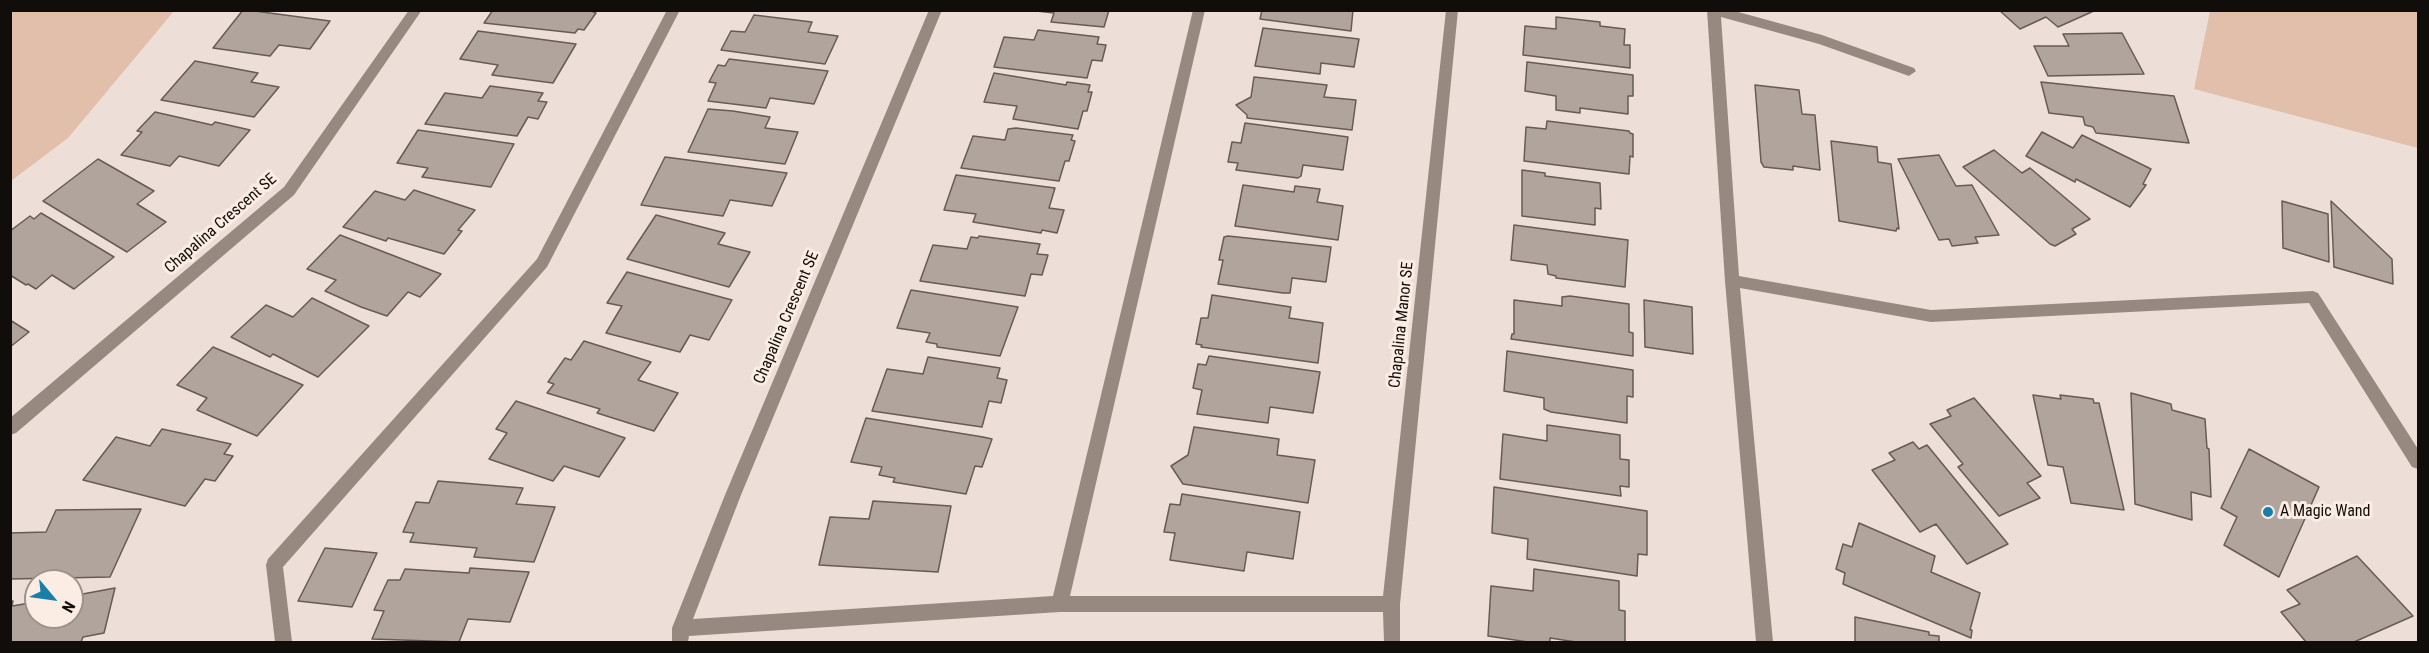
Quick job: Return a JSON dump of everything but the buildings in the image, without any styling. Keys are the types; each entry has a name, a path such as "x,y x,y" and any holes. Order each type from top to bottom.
{"street":[{"name":"Chapalina Crescent SE","path":"10,428 289,191 416,10"},
{"path":"283,642 274,565 542,263 674,10"},
{"name":"Chapalina Crescent SE","path":"680,635 733,495 936,10"},
{"path":"1060,604 1199,10"},
{"name":"Chapalina Manor SE","path":"1392,642 1391,604 1452,10"},
{"path":"1764,642 1732,280 1713,11 1822,40 1909,71"},
{"path":"1732,280 1931,316 2313,297 2418,462"},
{"path":"680,635 1060,604 1391,604"}],"shaded area":[{"path":"11,10 174,11 68,138 11,181"},
{"path":"2210,11 2418,11 2418,148 2194,89"}],"place":[{"name":"A Magic Wand","path":"2268,512"}]}
